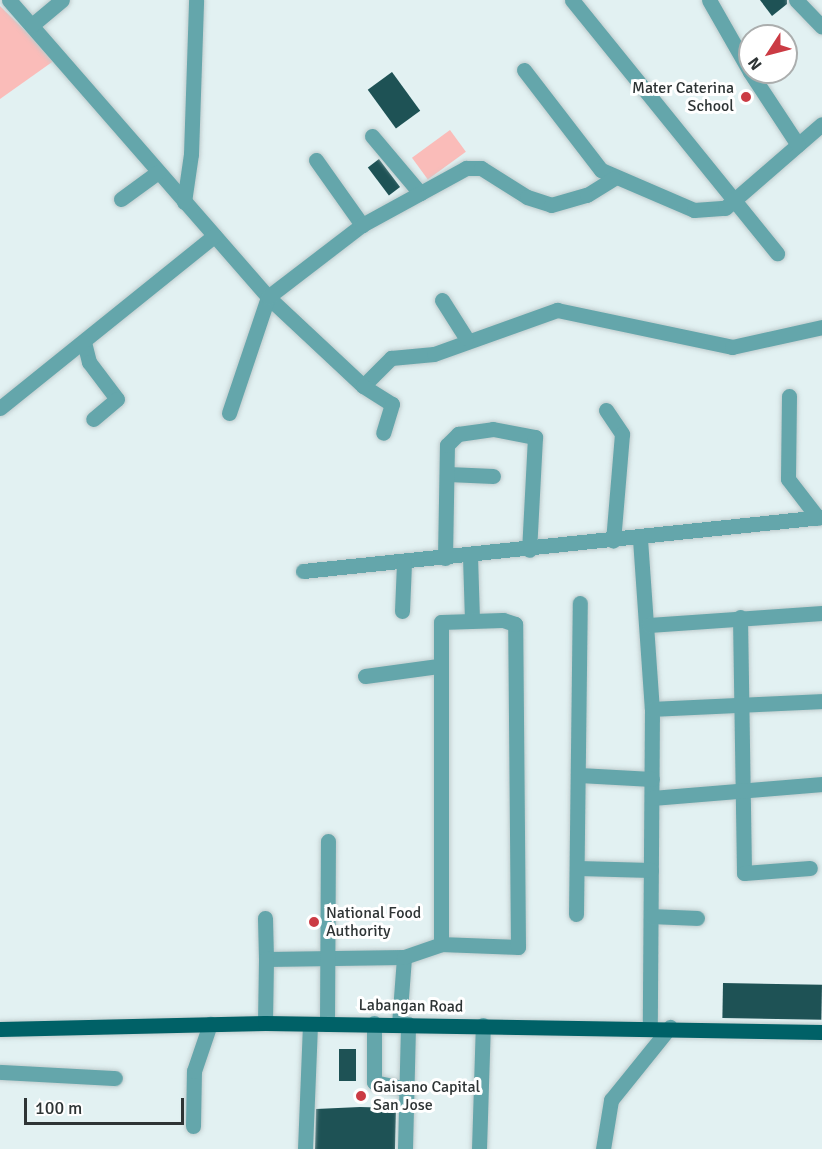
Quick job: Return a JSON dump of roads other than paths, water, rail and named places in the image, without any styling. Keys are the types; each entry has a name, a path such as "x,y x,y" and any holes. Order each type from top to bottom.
{"main road":[{"name":"Labangan Road","path":"0,1029 374,1023 650,1026 822,1032"}],"street":[{"path":"9,0 268,297 363,386 392,404 383,433"},
{"path":"32,26 62,0"},
{"path":"184,202 191,154 196,0"},
{"path":"572,0 777,253"},
{"path":"710,0 738,50"},
{"path":"796,0 822,27"},
{"path":"524,70 592,162 613,179 694,210 725,208 822,124"},
{"path":"758,84 798,145"},
{"path":"372,136 420,193"},
{"path":"315,160 362,225"},
{"path":"229,413 268,297 362,225 466,168 481,168 527,197 551,205 587,195 613,179"},
{"path":"121,199 158,172"},
{"path":"0,408 214,236"},
{"path":"442,300 466,338"},
{"path":"363,386 391,358 434,354 466,338 557,310 732,347 822,326"},
{"path":"84,342 89,362 117,399 93,419"},
{"path":"789,396 788,479 820,518"},
{"path":"606,410 622,434 613,541"},
{"path":"445,558 447,445 458,434 493,429 532,433 536,478 529,550"},
{"path":"448,474 492,476"},
{"path":"303,571 640,539 820,518"},
{"path":"640,539 650,625 652,709 650,1026"},
{"path":"470,556 472,620"},
{"path":"402,611 404,563"},
{"path":"576,914 580,603"},
{"path":"650,625 822,613"},
{"path":"740,617 744,873 810,868"},
{"path":"266,959 404,957 441,944 518,947 515,624 472,620 441,622 438,666 441,944"},
{"path":"365,676 438,666"},
{"path":"652,709 822,701"},
{"path":"579,776 651,779"},
{"path":"651,798 822,784"},
{"path":"327,1024 328,842"},
{"path":"578,868 651,870"},
{"path":"651,916 697,918"},
{"path":"265,918 265,1023"},
{"path":"404,957 405,1149"},
{"path":"374,1023 374,1082 406,1089"},
{"path":"193,1126 194,1071 210,1024"},
{"path":"305,1149 310,1024"},
{"path":"479,1149 483,1025"},
{"path":"603,1149 611,1100 670,1027"},
{"path":"0,1072 115,1078"}],"place":[{"name":"Mater Caterina School","path":"746,97"},
{"name":"National Food Authority","path":"314,922"},
{"name":"Gaisano Capital San Jose","path":"361,1096"}]}
